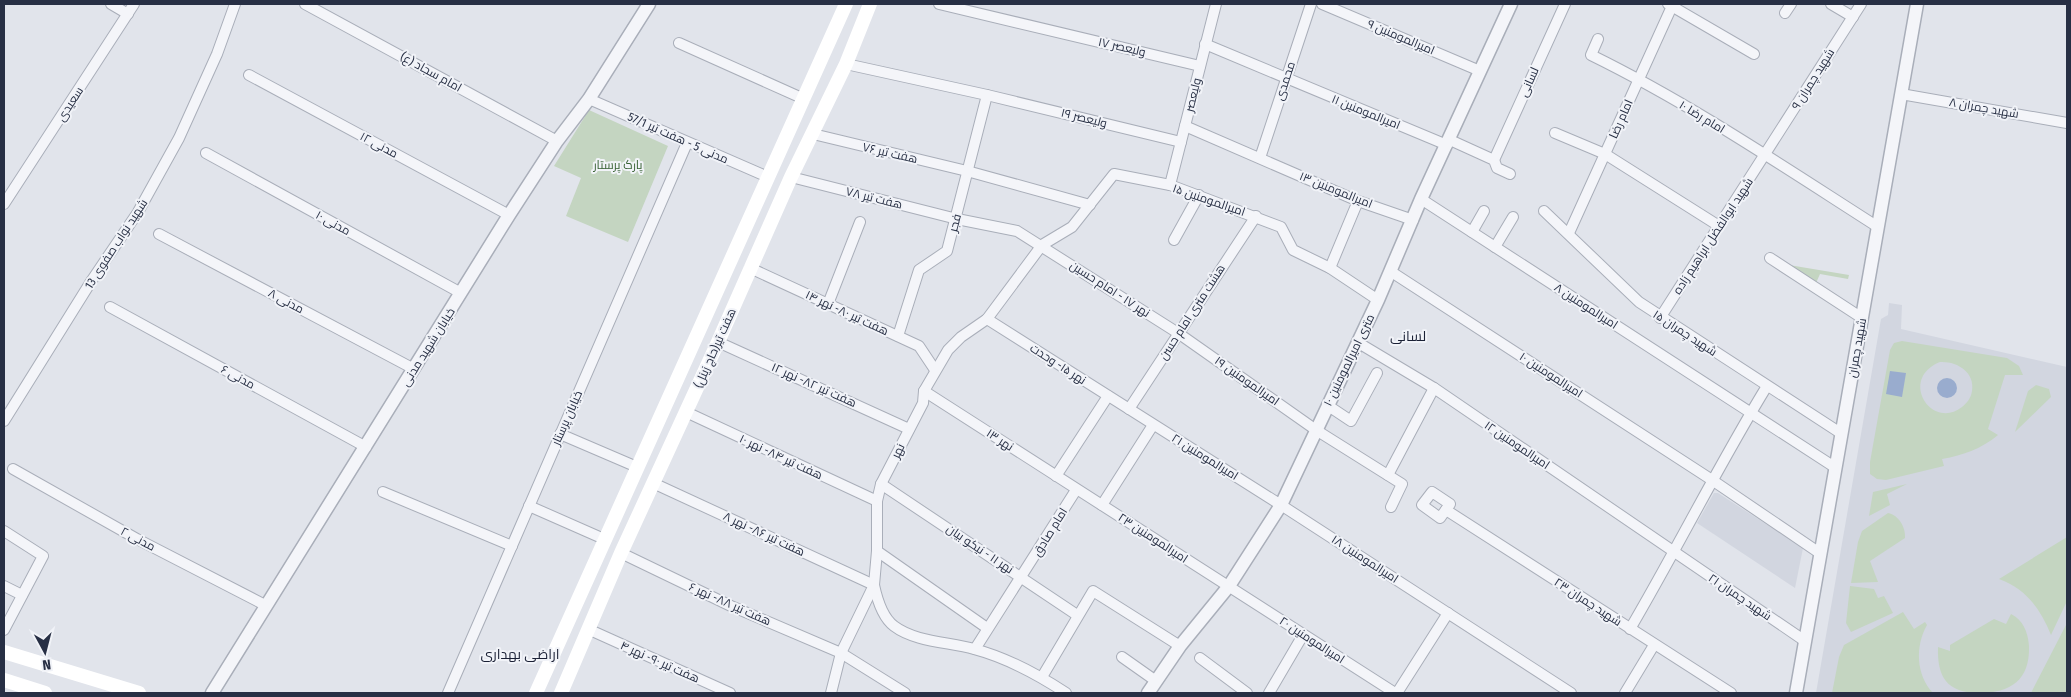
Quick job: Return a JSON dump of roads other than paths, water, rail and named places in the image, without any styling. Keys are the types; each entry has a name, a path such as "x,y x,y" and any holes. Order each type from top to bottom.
{"main road":[{"name":"هفت تیر(حاج زینل)","path":"536,693 846,4"},
{"name":"هفت تیر(حاج زینل)","path":"561,693 590,630 621,553 791,177 846,64 870,4"},
{"path":"4,652 139,693"},
{"path":"4,680 45,693"}],"street":[{"path":"111,4 128,14"},
{"name":"سعیدی","path":"4,204 134,4"},
{"name":"شهید نواب صفوی 13","path":"4,421 92,280 138,212 178,138 217,54 234,4"},
{"name":"امام سجاد (ع)","path":"305,4 557,141"},
{"name":"خیابان شهید مدنی","path":"212,693 265,605 366,447 509,216 557,141 589,99 649,4"},
{"name":"ولیعصر ۱۷","path":"939,4 1200,66"},
{"name":"ولیعصر","path":"1170,185 1216,4"},
{"name":"محمدی","path":"1260,158 1311,4"},
{"name":"امیرالمومنین ۹","path":"1322,4 1480,71"},
{"name":"۱۰ متری امیرالمومنین","path":"1148,693 1180,646 1229,586 1281,505 1378,300 1421,199 1511,4"},
{"name":"لسانی","path":"1494,160 1565,4"},
{"path":"1671,4 1754,54"},
{"name":"امام رضا","path":"1569,233 1671,4"},
{"path":"1831,4 1853,17"},
{"name":"شهید چمران ۹","path":"1766,154 1861,4"},
{"name":"شهید چمران","path":"1796,693 1917,4"},
{"name":"امام رضا ۱۰","path":"1598,39 1591,55 1639,78 1766,154 1878,227"},
{"path":"679,43 804,99"},
{"name":"امیرالمومنین ۱۱","path":"1205,44 1286,80 1494,160 1497,168 1510,174"},
{"name":"ولیعصر ۱۹","path":"846,64 987,95 1181,142"},
{"name":"مدنی ۱۲","path":"249,75 509,216"},
{"name":"شهید چمران ۸","path":"1901,94 2067,123"},
{"name":"فجر","path":"898,336 920,270 947,251 957,219 987,95"},
{"name":"مدنی 5 - هفت تیر 57/1","path":"589,99 768,177"},
{"name":"امیرالمومنین ۱۳","path":"1185,126 1358,201 1413,220"},
{"path":"1556,133 1605,154 1720,226"},
{"name":"هفت تیر ۷۶","path":"813,134 968,171 1090,205"},
{"name":"خیابان پرستار","path":"448,693 687,143"},
{"name":"مدنی ۱۰","path":"206,152 461,293"},
{"name":"شهید ابوالفضل ابراهیم زاده","path":"1660,318 1766,154"},
{"name":"امیرالمومنین ۱۵","path":"1042,245 1072,227 1114,174 1170,185 1281,226 1293,250 1330,268 1378,300"},
{"name":"هفت تیر ۷۸","path":"791,177 957,219 1018,231 1042,245"},
{"path":"1174,240 1199,195"},
{"name":"امیرالمومنین ۸","path":"1421,199 1836,468"},
{"path":"1330,268 1358,201"},
{"path":"1472,232 1484,211"},
{"name":"شهید چمران ۱۵","path":"1544,211 1639,302 1660,318 1842,434"},
{"name":"هشت متری امام حسن","path":"1129,409 1256,216"},
{"path":"1495,247 1514,218"},
{"path":"828,304 860,222"},
{"name":"مدنی ۸","path":"159,234 414,369"},
{"name":"نهر","path":"831,693 841,653 874,585 877,551 877,502 882,484 923,404 924,391 936,370 961,337 987,318 1042,245"},
{"name":"نهر ۱۷ - امام حسین","path":"1042,245 1178,333"},
{"path":"1770,258 1862,318"},
{"name":"هفت تیر ۸۰- نهر ۱۴","path":"750,268 919,346 936,370"},
{"name":"امیرالمومنین ۱۰","path":"1390,271 1712,480 1821,554"},
{"name":"مدنی ۶","path":"110,306 366,447"},
{"name":"نهر ۱۵- وحدت","path":"987,318 1129,409"},
{"name":"امیرالمومنین ۱۹","path":"1178,333 1316,430 1388,475"},
{"name":"هفت تیر ۸۲- نهر ۱۲","path":"718,342 909,429"},
{"name":"امیرالمومنین ۱۲","path":"1357,342 1434,388 1675,553"},
{"path":"1327,405 1351,421 1377,373"},
{"path":"1630,629 1675,553 1712,480 1767,386"},
{"path":"1391,507 1402,484 1388,475 1434,388"},
{"name":"نهر ۱۳","path":"924,391 1076,490"},
{"path":"1056,476 1108,396"},
{"name":"امیرالمومنین ۲۱","path":"1129,409 1281,505"},
{"name":"هفت تیر ۸۴- نهر ۱۰","path":"686,412 877,502"},
{"path":"1102,505 1153,425"},
{"path":"560,434 637,467"},
{"name":"مدنی ۲","path":"13,469 136,539 265,605"},
{"name":"هفت تیر ۸۶- نهر ۸","path":"653,483 874,585"},
{"name":"نهر ۱۱ - نیکو بیان","path":"882,484 1077,615"},
{"name":"امیرالمومنین ۲۳","path":"1076,490 1229,586"},
{"name":"امام صادق","path":"975,649 1076,490"},
{"path":"383,492 512,546"},
{"name":"امیرالمومنین ۱۸","path":"1281,505 1571,693"},
{"path":"529,506 604,539"},
{"name":"شهید چمران ۲۳","path":"1446,510 1731,693"},
{"path":"4,531 43,556 4,630"},
{"path":"877,551 987,628"},
{"name":"هفت تیر ۸۸- نهر ۶","path":"621,553 731,606 841,653 906,693"},
{"name":"شهید چمران ۲۱","path":"1675,553 1805,641"},
{"path":"874,585 879,604 893,626 911,634 975,649 1012,661 1042,677 1066,693"},
{"path":"4,586 22,595"},
{"name":"امیرالمومنین ۲۰","path":"1229,586 1396,693"},
{"path":"1042,677 1077,615 1093,591 1180,646"},
{"path":"1396,693 1448,614"},
{"name":"هفت تیر ۹۰- نهر ۴","path":"590,630 730,693"},
{"path":"1269,693 1303,635"},
{"path":"1625,693 1654,645"},
{"path":"1122,657 1156,681"},
{"path":"1200,658 1247,693"}],"water":[{"path":"1890,371 1906,373 1902,397 1886,394"},
{"path":"1947,378 1954,381 1957,388 1954,395 1947,398 1940,395 1937,388 1940,381"}],"district":[{"name":"لسانی","path":"1408,336"},
{"name":"اراضی بهداری","path":"520,654"}],"park label":[{"name":"پارک پرستار","path":"618,165"}]}
